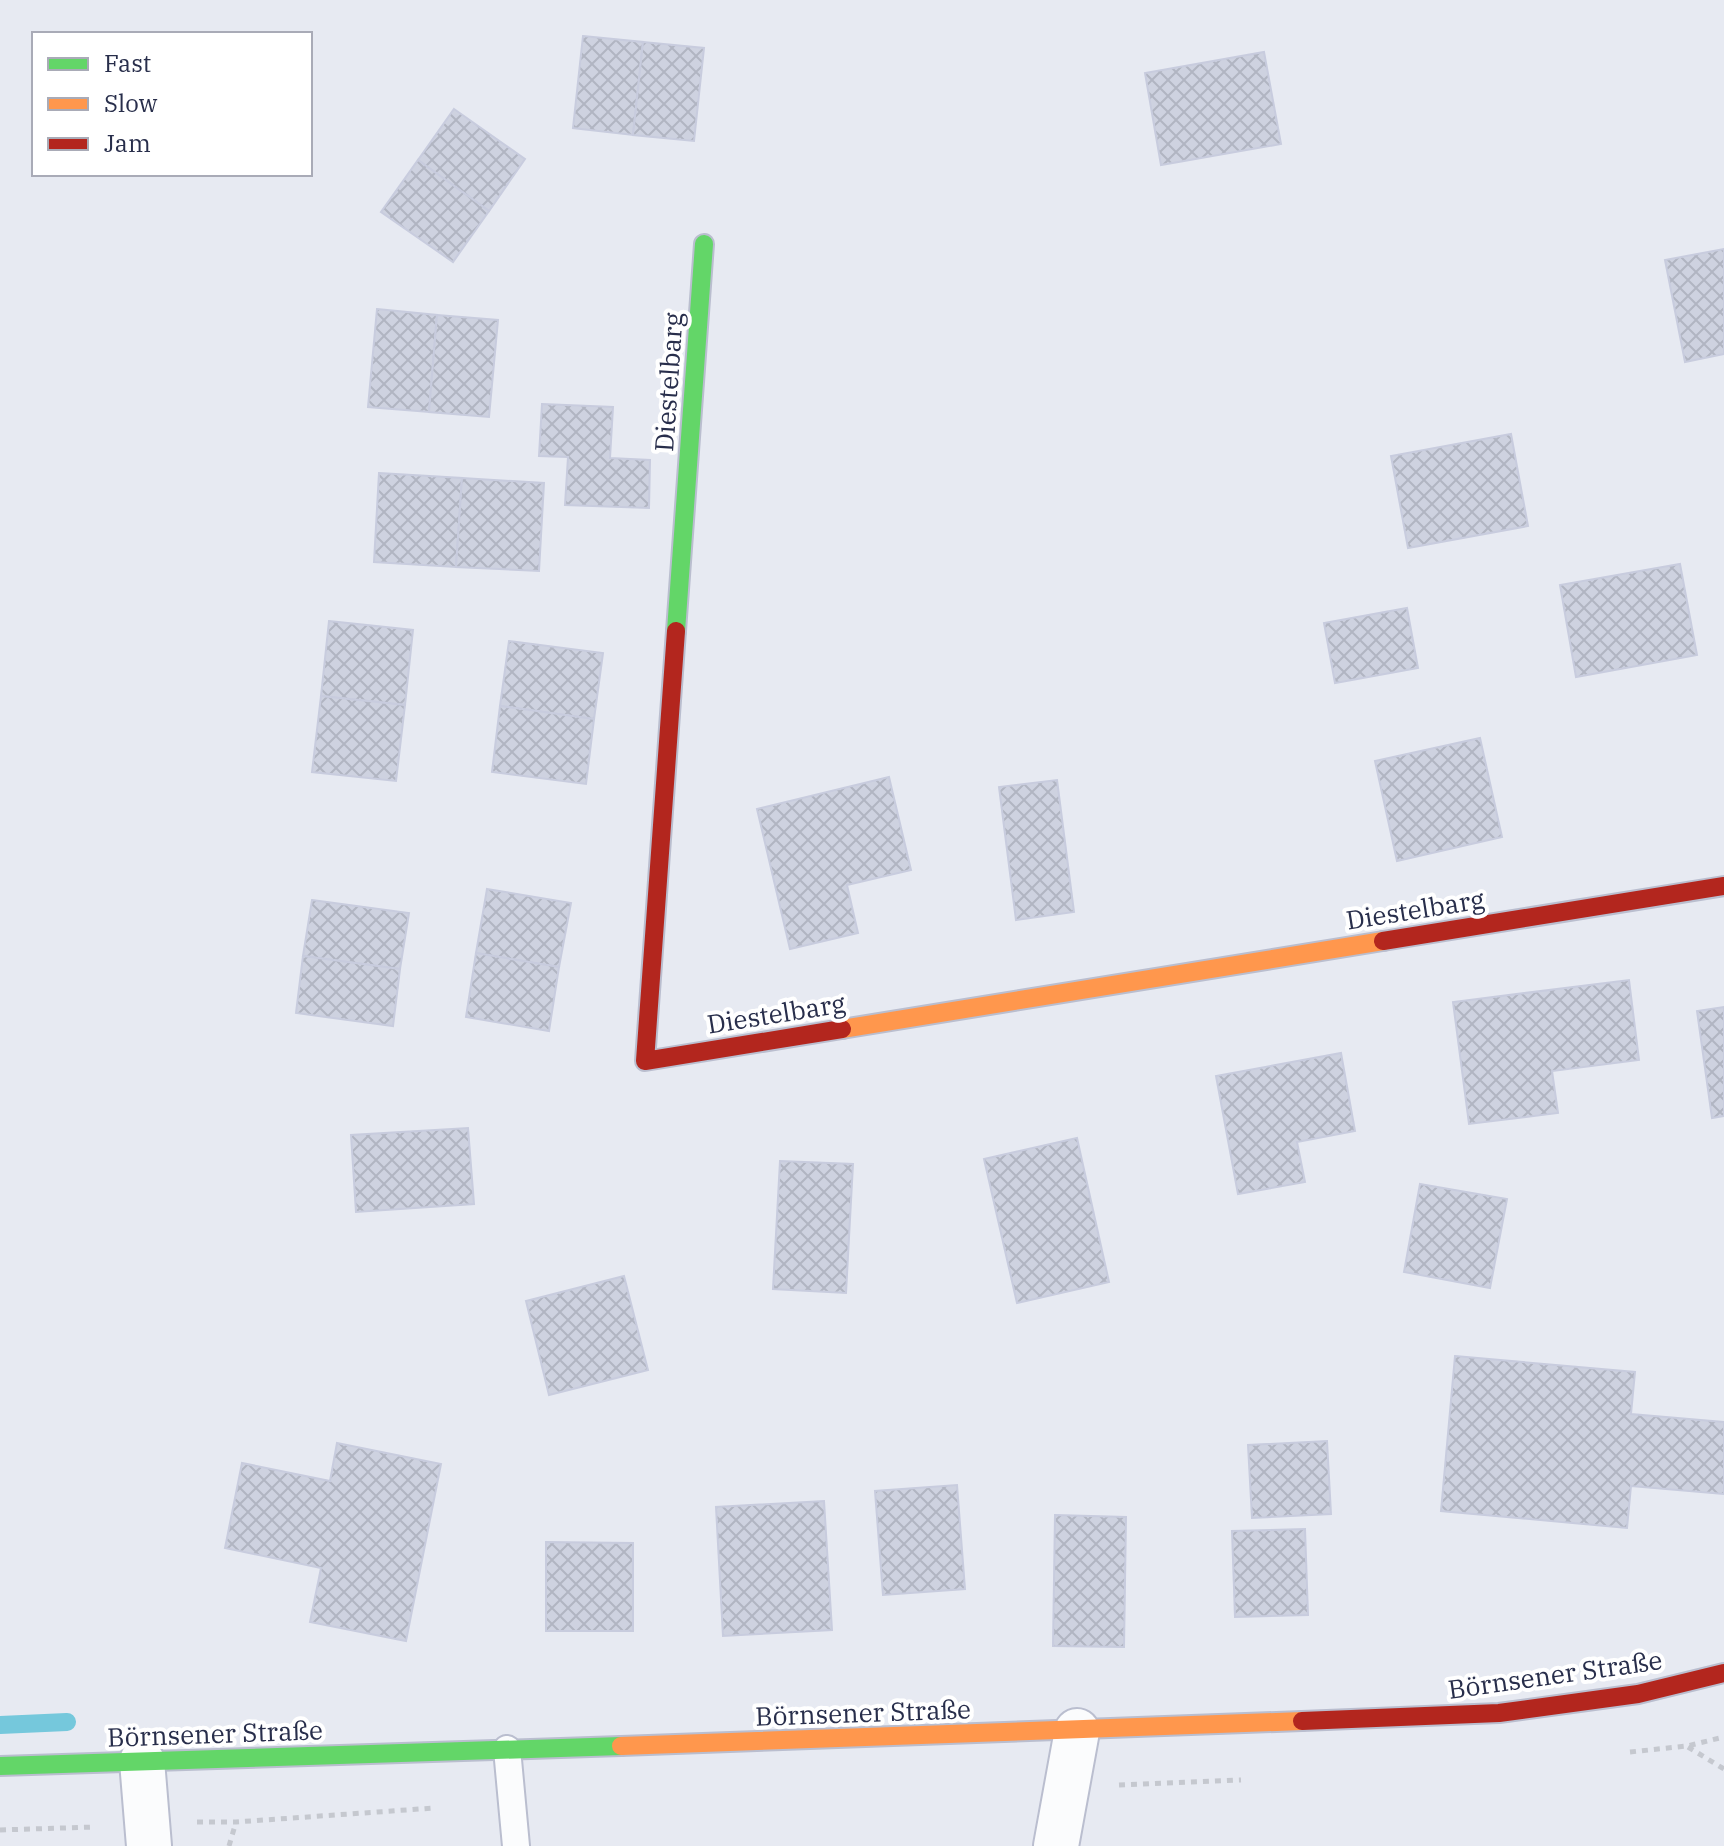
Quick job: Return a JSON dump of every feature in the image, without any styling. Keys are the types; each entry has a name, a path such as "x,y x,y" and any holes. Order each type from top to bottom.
{"street":[{"name":"Diestelbarg","path":"704,244 645,1061 1724,886"},
{"name":"Börnsener Straße","path":"0,1766 1077,1731 1499,1713 1638,1694 1724,1673"},
{"path":"1056,1846 1077,1731"},
{"path":"142,1761 149,1846"}],"lane":[{"path":"507,1749 516,1846"}],"path":[{"path":"1687,1746 1724,1769"},
{"path":"229,1846 236,1822"}],"building":[{"path":"583,36 643,42 633,135 573,128"},
{"path":"643,42 704,48 694,141 633,135"},
{"path":"1264,52 1281,144 1161,165 1145,73"},
{"path":"454,109 525,159 489,211 418,160"},
{"path":"418,160 489,211 453,262 381,212"},
{"path":"1724,249 1724,354 1685,362 1665,260"},
{"path":"377,309 437,315 429,412 368,407"},
{"path":"437,315 498,320 489,417 429,412"},
{"path":"542,404 613,407 610,458 650,460 649,508 565,505 568,457 539,456"},
{"path":"1511,434 1528,526 1408,548 1391,456"},
{"path":"379,473 462,478 456,567 374,562"},
{"path":"462,478 544,483 539,571 456,567"},
{"path":"1680,564 1697,655 1576,677 1560,585"},
{"path":"1407,608 1418,668 1335,683 1324,623"},
{"path":"329,621 413,630 405,705 321,696"},
{"path":"509,641 603,653 594,719 500,706"},
{"path":"321,696 405,705 396,781 312,772"},
{"path":"500,706 594,719 586,784 492,772"},
{"path":"1480,738 1502,837 1397,861 1375,761"},
{"path":"889,777 911,870 847,885 858,933 790,949 757,809"},
{"path":"1057,780 1074,912 1016,920 999,787"},
{"path":"487,889 571,903 559,967 476,953"},
{"path":"312,900 409,913 400,969 303,956"},
{"path":"476,953 559,967 549,1031 466,1017"},
{"path":"303,956 400,969 393,1026 296,1013"},
{"path":"1629,980 1639,1060 1552,1071 1558,1113 1469,1124 1453,1002"},
{"path":"1724,1007 1724,1116 1712,1118 1697,1011"},
{"path":"1341,1053 1355,1131 1297,1142 1305,1182 1238,1194 1216,1076"},
{"path":"468,1128 474,1204 356,1212 351,1135"},
{"path":"1077,1138 1109,1282 1017,1303 984,1159"},
{"path":"780,1161 853,1164 846,1293 773,1289"},
{"path":"1420,1184 1507,1199 1490,1288 1404,1272"},
{"path":"624,1276 648,1370 549,1395 526,1301"},
{"path":"1455,1356 1635,1372 1631,1414 1724,1422 1724,1494 1631,1486 1627,1528 1441,1511"},
{"path":"1327,1441 1331,1514 1252,1518 1248,1445"},
{"path":"337,1443 441,1464 406,1641 310,1622 321,1568 225,1548 242,1463 330,1481"},
{"path":"957,1485 965,1589 883,1595 875,1491"},
{"path":"824,1501 832,1630 723,1636 716,1507"},
{"path":"1055,1515 1126,1517 1124,1647 1053,1646"},
{"path":"1305,1529 1308,1615 1235,1617 1232,1531"},
{"path":"546,1542 633,1543 633,1631 546,1631"}],"waterway":[{"path":"0,1725 67,1722"}],"traffic: fast":[{"path":"676,631 704,244"},
{"path":"0,1766 621,1746"}],"traffic: slow":[{"path":"842,1029 1383,941"},
{"path":"621,1746 1302,1721"}],"traffic: jam":[{"path":"676,631 645,1061 842,1029"},
{"path":"1383,941 1724,886"},
{"path":"1302,1721 1499,1713 1638,1694 1724,1673"}]}
